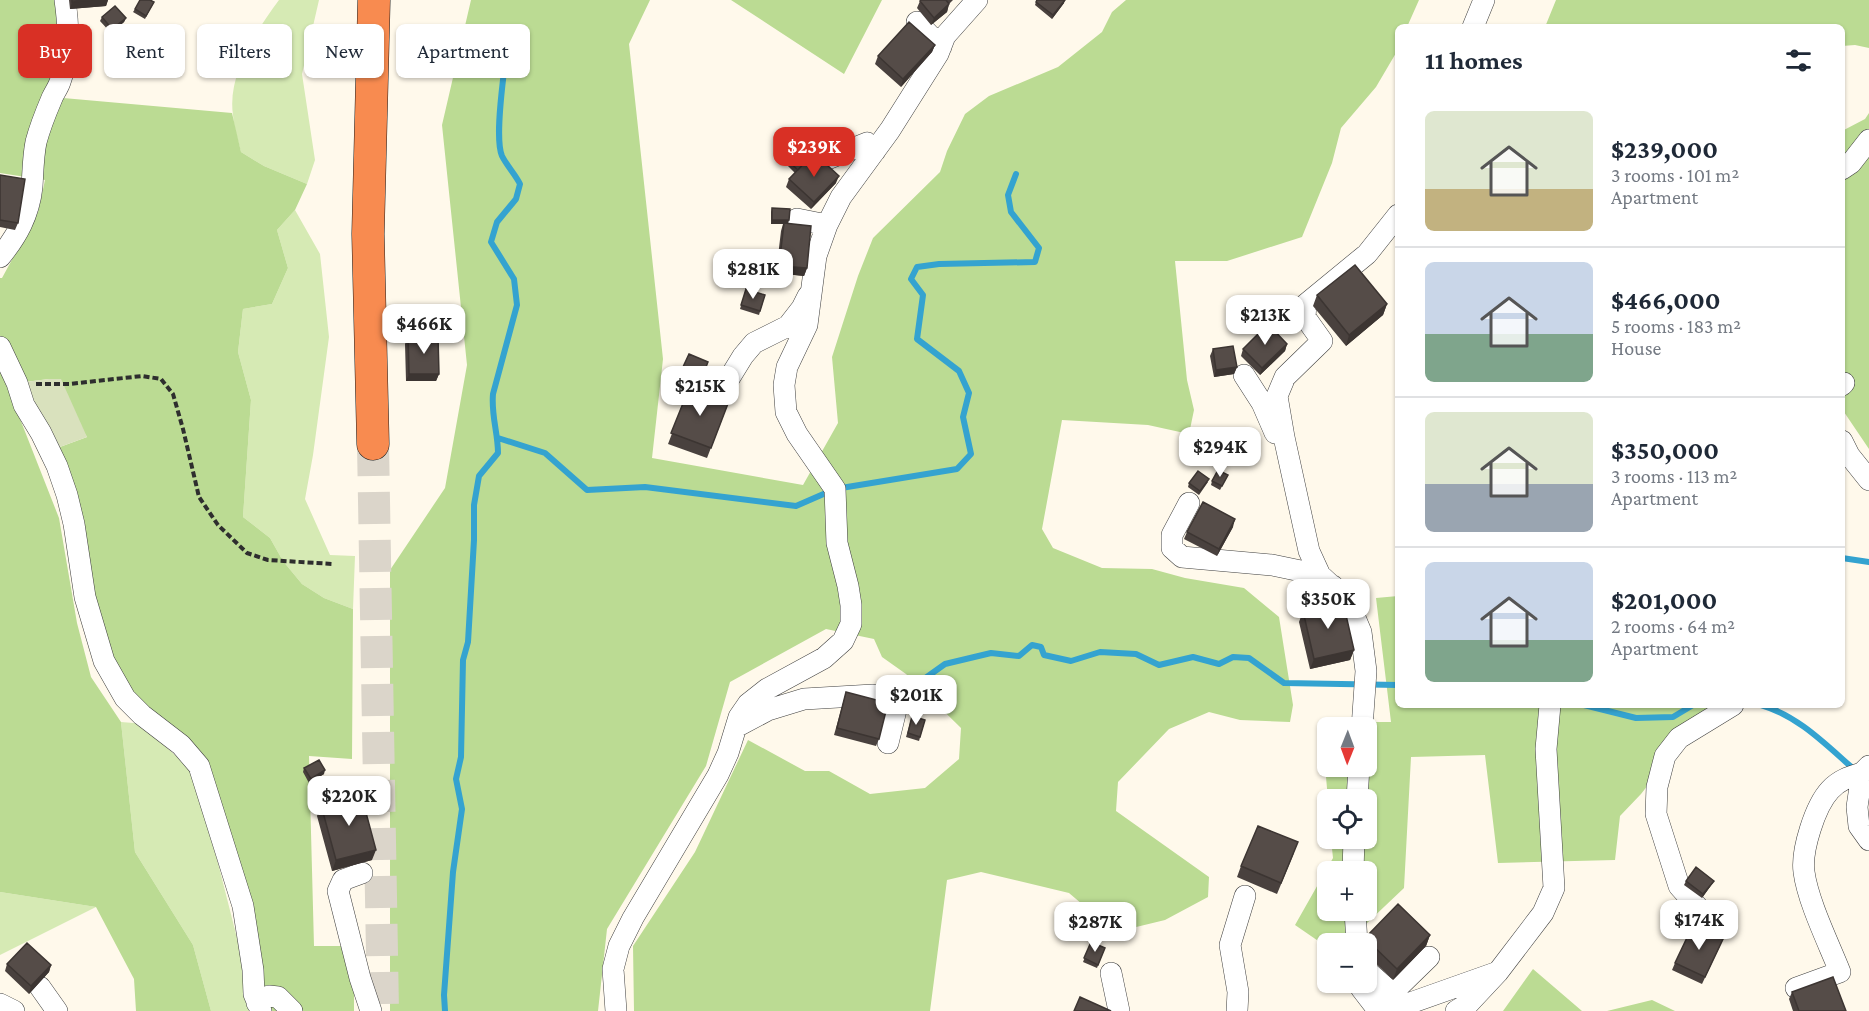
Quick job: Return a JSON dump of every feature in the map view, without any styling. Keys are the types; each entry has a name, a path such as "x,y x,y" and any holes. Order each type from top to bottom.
{"highway":[{"path":"373,444 368,234 374,0"}],"street":[{"path":"0,257 16,237 24,218 32,189 36,140 60,82 67,50 69,25 65,0"},
{"path":"616,1011 613,969 619,946 633,918 718,776 739,717 748,704 767,689 824,658 843,641 851,624 848,586 837,543 834,489 797,434 786,412 784,385 787,367 807,325 816,256 841,196 875,151 926,74 945,36 977,0"},
{"path":"1474,24 1484,0"},
{"path":"916,22 941,47"},
{"path":"1845,167 1851,163 1869,140"},
{"path":"825,160 867,144 875,151"},
{"path":"797,219 827,225"},
{"path":"1363,717 1366,671 1361,632 1348,601 1327,580 1309,551 1277,396 1285,377 1322,341 1305,317 1306,304 1367,254 1395,219"},
{"path":"691,385 719,395 743,356 754,343 788,326 802,308 813,286"},
{"path":"0,347 17,383 24,405 57,466 67,495 74,524 85,597 104,661 125,698 142,715 181,745 199,766 243,906 259,1007"},
{"path":"1245,375 1262,403 1274,432 1284,437"},
{"path":"1845,447 1869,480"},
{"path":"1189,503 1172,535 1172,548 1182,557 1272,565 1327,580"},
{"path":"1323,609 1321,598 1327,580"},
{"path":"736,727 768,710 804,699 873,695 896,710 888,743"},
{"path":"1456,1011 1469,1003 1498,972 1543,913 1554,888 1546,748 1550,708"},
{"path":"1708,933 1702,912 1678,886 1656,814 1657,787 1665,756 1679,738 1728,708"},
{"path":"1865,770 1857,807 1859,826 1869,840"},
{"path":"1796,988 1840,972 1808,890 1804,871 1804,852 1815,815 1828,791 1843,778 1865,770"},
{"path":"362,873 343,880 338,891 360,978 371,1011"},
{"path":"1238,1011 1238,992 1230,945 1245,896"},
{"path":"1377,980 1392,993 1429,957"},
{"path":"1364,993 1372,1008 1399,1007 1498,972"},
{"path":"1111,973 1119,1011"},
{"path":"40,987 57,1011"},
{"path":"259,1007 269,996 278,997 292,1011"},
{"path":"0,1004 14,1011"}],"path":[{"path":"17,383 69,384 142,376 161,379 173,394 199,496 218,525 247,553 268,560 333,564"}],"green space":[{"path":"0,0 59,0 58,24 18,24 18,78 55,78 52,97 232,113 241,152 264,166 307,184 295,210 277,230 288,268 272,304 243,309 238,352 251,400 243,517 270,538 283,561 302,584 324,598 353,609 352,759 309,756 314,946 354,946 354,1011 262,1011 206,763 119,691 49,451 87,437 49,379 17,383 0,351 0,278 38,212 45,180 0,173"},
{"path":"279,0 319,0 313,24 304,24 302,74 315,160 307,184 264,166 241,152 232,100 236,78 292,78 292,24 262,24"},
{"path":"471,0 650,0 629,44 663,359 652,458 803,485 838,423 832,357 858,276 873,238 940,172 947,151 965,114 989,96 1058,67 1102,32 1112,12 1126,0 1419,0 1408,24 1395,24 1395,55 1376,87 1341,128 1332,163 1302,237 1227,261 1175,261 1187,380 1194,410 1189,434 1148,425 1062,420 1042,529 1053,548 1102,568 1152,569 1185,578 1244,588 1279,617 1293,705 1290,722 1240,720 1209,712 1169,729 1118,782 1116,811 1209,877 1208,897 1165,920 1128,929 1102,921 1069,893 981,872 947,880 930,1011 634,1011 633,946 695,852 748,740 805,771 829,771 870,794 925,788 959,759 961,728 906,674 882,657 874,639 826,629 730,682 706,766 607,929 598,1011 390,1011 390,570 445,488 467,365 442,125 453,78 530,78 530,24 465,24"},
{"path":"731,0 882,0 844,74"},
{"path":"1556,0 1869,0 1869,48 1845,46 1845,24 1546,24"},
{"path":"1869,113 1869,449 1845,413 1845,129 1865,119"},
{"path":"295,210 320,254 329,337 305,499 330,555 355,556 353,609 324,598 302,584 283,561 270,538 243,517 251,400 238,352 243,309 272,304 288,268 277,230"},
{"path":"0,368 59,518 77,623 91,677 121,722 135,852 193,945 211,1011 136,1011 134,979 96,907 0,892"},
{"path":"61,379 87,437 49,451 17,383"},
{"path":"1395,596 1395,708 1709,708 1641,794 1620,816 1615,860 1498,863 1485,755 1411,757 1404,888 1377,914 1377,861 1331,861 1332,849 1377,849 1377,789 1327,789 1326,777 1377,777 1377,722 1391,722 1376,598"},
{"path":"121,722 146,724 164,745 190,769 218,863 240,950 251,1011 211,1011 193,945 135,852"},
{"path":"1317,886 1317,921 1369,921 1357,933 1317,933 1317,940 1295,925"},
{"path":"0,892 96,907 0,955"},
{"path":"1533,969 1582,1011 1503,1011"},
{"path":"1652,1000 1675,1011 1607,1011"}],"building":[{"path":"140,0 154,2 146,16 135,9"},
{"path":"921,0 946,0 949,4 934,18"},
{"path":"1037,0 1065,0 1053,15 1036,2"},
{"path":"115,6 126,18 118,24 108,24 102,17"},
{"path":"909,22 935,45 903,79 878,56"},
{"path":"798,147 809,158 798,170 786,159"},
{"path":"814,153 839,176 814,202 789,179"},
{"path":"0,175 25,179 18,223 0,220"},
{"path":"772,208 790,209 789,220 772,220"},
{"path":"784,223 811,226 807,268 779,266"},
{"path":"1355,265 1387,304 1349,335 1317,295"},
{"path":"746,289 765,295 760,311 741,305"},
{"path":"1268,324 1287,344 1262,368 1243,349"},
{"path":"408,336 438,336 439,374 409,374"},
{"path":"1233,346 1237,367 1216,370 1213,349"},
{"path":"689,354 708,362 702,377 682,369"},
{"path":"690,386 729,401 711,448 671,433"},
{"path":"1218,470 1228,475 1222,486 1212,481"},
{"path":"1198,471 1209,479 1200,491 1189,483"},
{"path":"1203,502 1235,519 1219,549 1187,532"},
{"path":"1343,602 1354,650 1314,659 1303,611"},
{"path":"846,692 888,703 879,739 837,728"},
{"path":"912,716 925,720 920,737 908,733"},
{"path":"319,760 325,770 311,779 304,768"},
{"path":"361,794 376,850 336,860 321,805"},
{"path":"1258,826 1298,842 1281,883 1241,866"},
{"path":"1696,867 1714,881 1703,894 1686,881"},
{"path":"1398,904 1430,935 1397,969 1377,950 1377,933 1370,933"},
{"path":"1693,925 1723,939 1705,977 1675,963"},
{"path":"1091,942 1105,948 1098,965 1084,958"},
{"path":"27,943 51,965 31,986 7,964"},
{"path":"1833,977 1846,1011 1799,1011 1792,992"},
{"path":"1080,997 1111,1011 1074,1011"}],"waterway":[{"path":"445,1011 444,995 453,872 462,809 456,779 461,757 463,660 468,642 474,505 479,476 498,453 493,394 517,305 514,279 491,242 497,222 516,199 520,184 504,160 500,149 503,78"},
{"path":"498,438 545,453 587,490 645,487 796,506 835,489 957,469 971,454 963,417 969,393 959,371 917,339 923,295 911,279 917,267 939,264 1035,262 1039,248 1011,212 1008,195 1016,174"},
{"path":"1845,558 1869,562"},
{"path":"917,684 945,664 991,653 1019,656 1032,645 1041,647 1044,655 1071,661 1100,652 1136,654 1159,665 1193,657 1219,664 1233,657 1249,658 1284,683 1395,685"},
{"path":"1596,708 1636,718 1673,717 1688,708"},
{"path":"1769,708 1800,724 1856,771"}],"tunnel":[{"path":"373,444 383,1011"}]}
